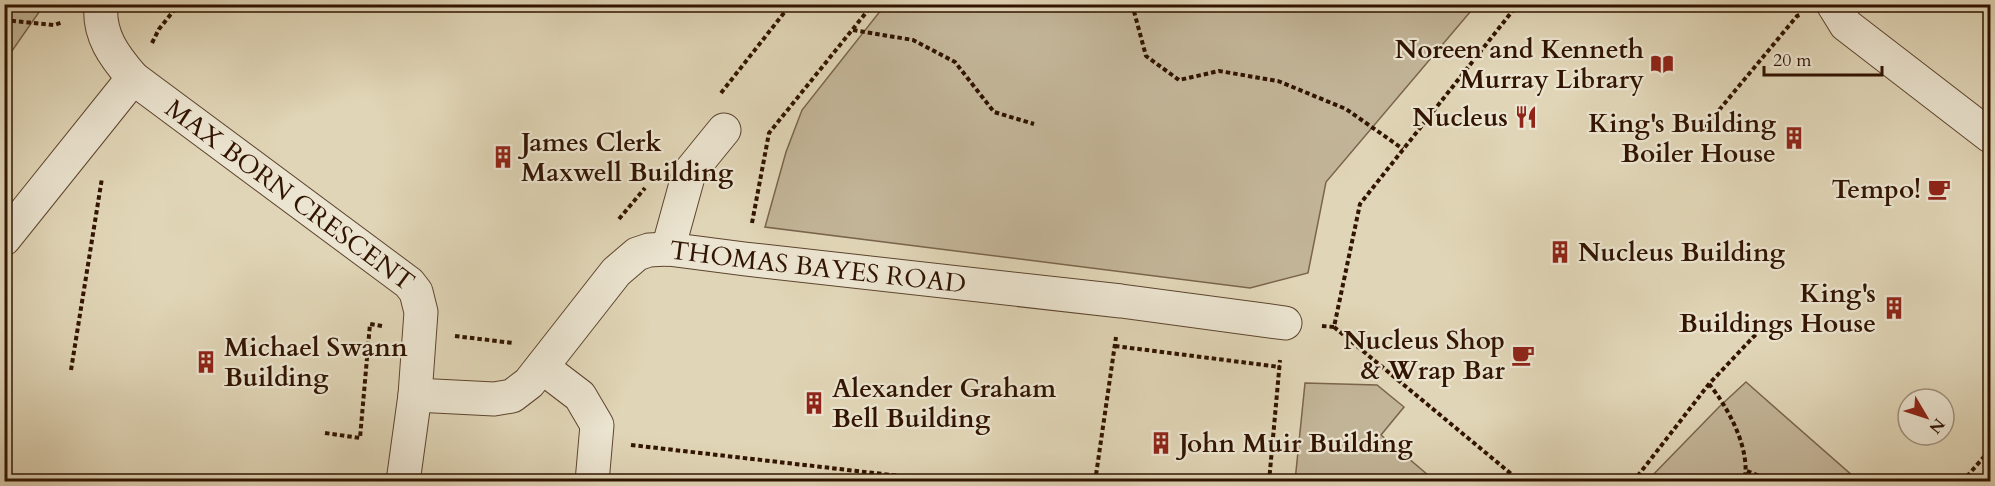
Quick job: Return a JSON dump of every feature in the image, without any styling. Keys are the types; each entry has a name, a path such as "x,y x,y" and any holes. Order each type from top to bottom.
{"lane":[{"name":"MAX BORN CRESCENT","path":"101,7 102,31 113,54 133,78 409,283 416,292 421,312 415,395 403,482"},
{"path":"1819,9 1846,25 1990,136"},
{"path":"4,239 133,78"},
{"path":"668,249 689,173 724,130"},
{"name":"THOMAS BAYES ROAD","path":"415,395 494,399 512,396 529,383 616,272 628,260 649,250 668,249 1121,301 1285,323"},
{"path":"542,367 580,396 597,425 591,482"}],"path":[{"path":"133,78 159,29 179,4"},
{"path":"717,98 791,4"},
{"path":"745,259 769,133 873,4"},
{"path":"1132,4 1146,56 1179,80 1219,71 1278,81 1346,110 1403,149"},
{"path":"1334,327 1360,204 1518,4"},
{"path":"4,20 54,25 101,7"},
{"path":"1700,133 1797,16 1819,9"},
{"path":"853,30 913,40 955,62 994,112 1035,124"},
{"path":"71,370 103,169"},
{"path":"613,228 650,181"},
{"path":"1095,482 1121,301"},
{"path":"1269,482 1285,323 1334,327 1521,482"},
{"path":"1633,482 1709,384 1758,332"},
{"path":"1115,346 1280,367"},
{"path":"1709,384 1723,401 1740,440 1747,471 1744,482"},
{"path":"658,448 952,482"},
{"path":"1962,482 1990,450"},
{"path":"1747,471 1775,482"}],"shaded area":[{"path":"4,5 44,5 5,61"},
{"path":"885,5 1476,5 1326,182 1308,273 1250,288 765,227 786,152 802,110"},
{"path":"1746,382 1854,477 1855,481 1647,481"},
{"path":"1305,383 1377,385 1404,407 1381,435 1435,481 1295,481"}],"place":[{"name":"Noreen and Kenneth Murray Library","path":"1662,64"},
{"name":"Nucleus","path":"1526,117"},
{"name":"King's Building Boiler House","path":"1794,138"},
{"name":"James Clerk Maxwell Building","path":"503,157"},
{"name":"Tempo!","path":"1939,189"},
{"name":"Nucleus Building","path":"1560,252"},
{"name":"King's Buildings House","path":"1894,308"},
{"name":"Nucleus Shop & Wrap Bar","path":"1523,355"},
{"name":"Michael Swann Building","path":"206,362"},
{"name":"Alexander Graham Bell Building","path":"814,403"},
{"name":"John Muir Building","path":"1161,443"}]}
